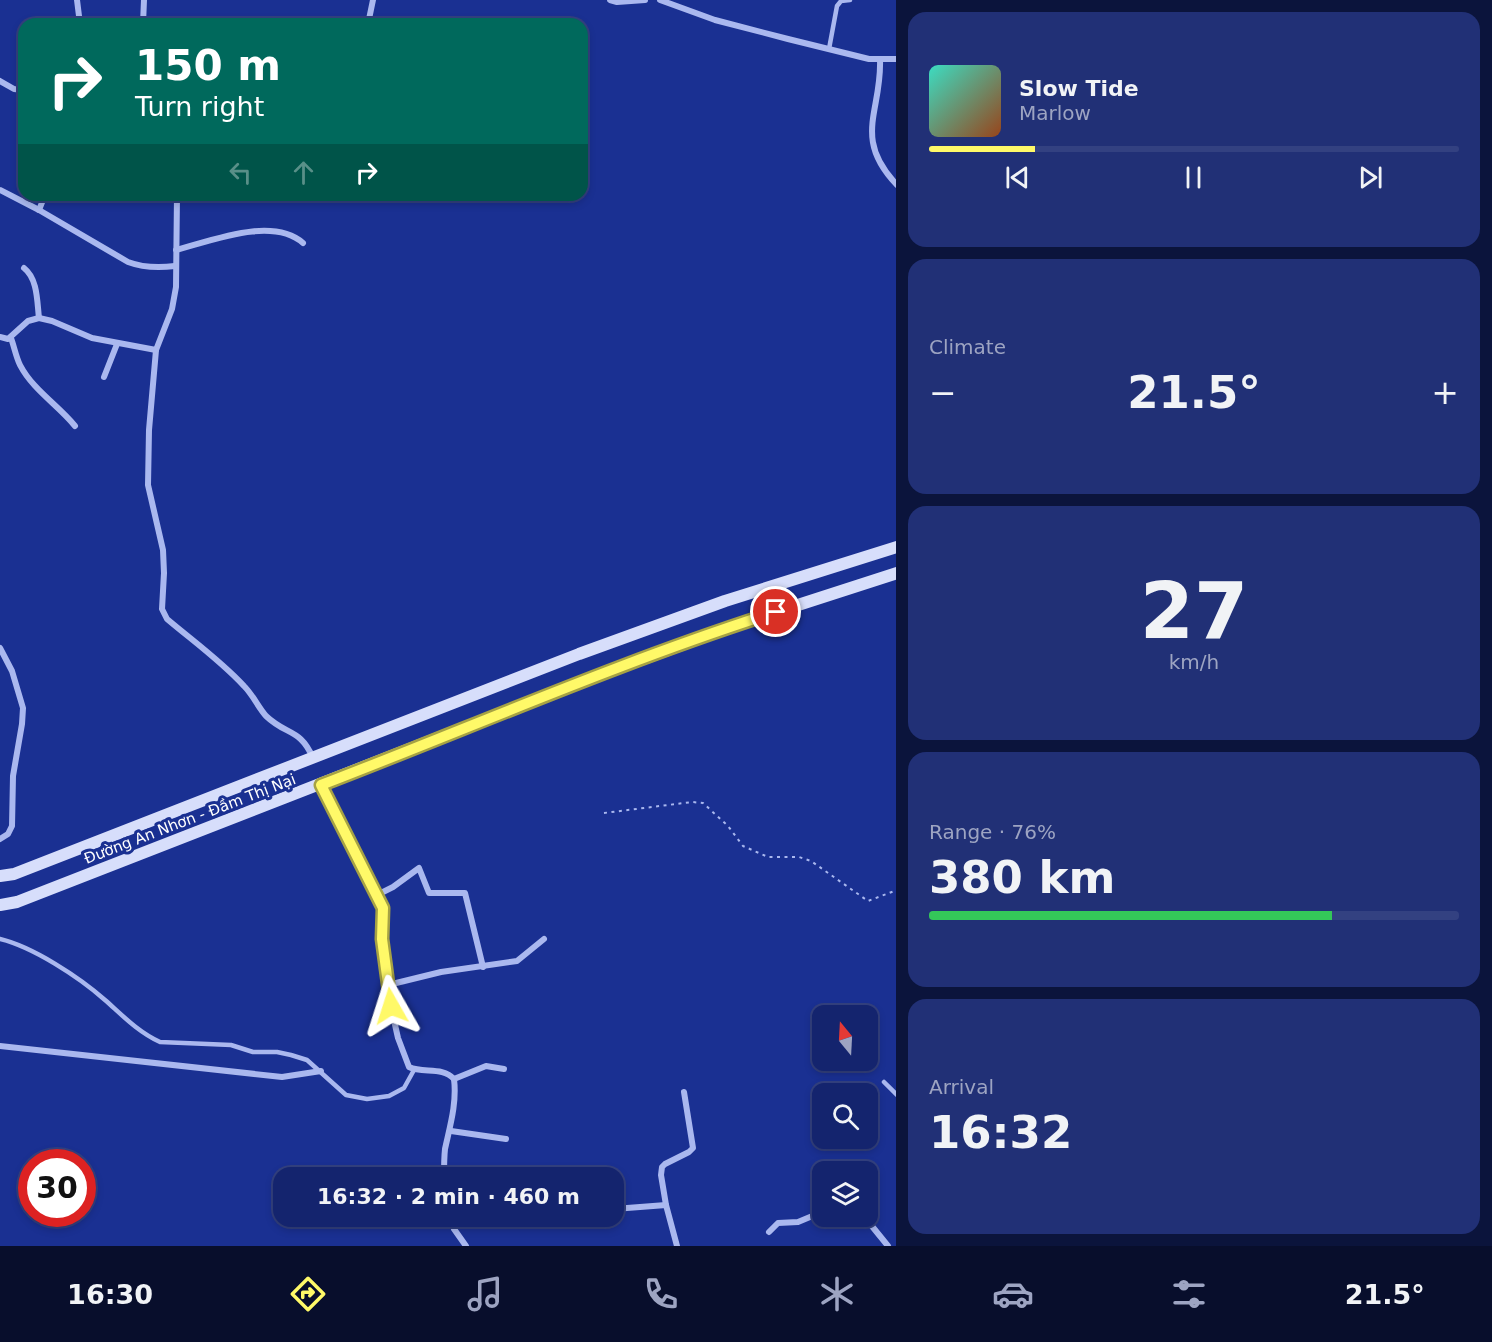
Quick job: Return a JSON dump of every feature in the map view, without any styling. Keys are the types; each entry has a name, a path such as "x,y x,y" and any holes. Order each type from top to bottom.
{"main road":[{"name":"Đường An Nhơn - Đầm Thị Nại","path":"0,876 14,874 602,646 725,601 896,547"},
{"name":"Đường An Nhơn - Đầm Thị Nại","path":"0,905 17,902 589,679 736,625 896,573"}],"street":[{"path":"77,0 79,18"},
{"path":"143,18 144,0"},
{"path":"369,18 373,0"},
{"path":"614,0 645,0"},
{"path":"660,0 715,20 829,49 880,60 896,59"},
{"path":"880,60 879,87 872,117 873,142 884,169 896,184"},
{"path":"0,81 18,89"},
{"path":"0,190 18,199"},
{"path":"21,201 128,262 139,266 159,268 175,266"},
{"path":"39,210 43,201"},
{"path":"177,201 176,286 172,309 156,350 149,430 148,485 163,550 162,609 167,619 245,687 265,715 281,727 297,734 307,743 313,758"},
{"path":"176,250 244,232 274,232 295,236 303,243"},
{"path":"24,268 31,276 39,318"},
{"path":"0,337 10,338 28,321 39,318 92,338 156,350"},
{"path":"10,338 25,373 42,394 65,413 75,426"},
{"path":"104,377 117,344"},
{"path":"0,648 23,708 14,776 12,826 8,834 0,839"},
{"path":"321,785 383,908 382,939 392,1014 409,1067 414,1070 435,1070 448,1074 454,1079"},
{"path":"377,895 393,887 419,868 429,893 462,891 465,893 483,967"},
{"path":"388,985 441,972 517,961 544,939"},
{"path":"0,1046 282,1077 321,1071"},
{"path":"454,1079 486,1066 504,1069"},
{"path":"445,1167 446,1148 451,1131 454,1079"},
{"path":"677,1246 661,1175 665,1164 693,1148 684,1092"},
{"path":"451,1131 506,1139"},
{"path":"624,1208 666,1205"},
{"path":"769,1232 778,1223 798,1222 812,1216"},
{"path":"453,1227 466,1246"},
{"path":"872,1227 888,1246"}],"lane":[{"path":"829,49 837,6 841,1 850,0"},
{"path":"0,939 31,952 68,972 130,1023 150,1038 160,1042 231,1045 253,1052 277,1052 307,1060 346,1095 367,1100 388,1096 404,1088 414,1070"},
{"path":"884,1082 896,1094"}],"path":[{"path":"604,813 692,801 703,803 728,826 743,846 768,857 799,857 811,861 868,901 896,890"}],"route":[{"path":"391,1006 382,939 383,908 321,785 589,679 776,612"}]}
